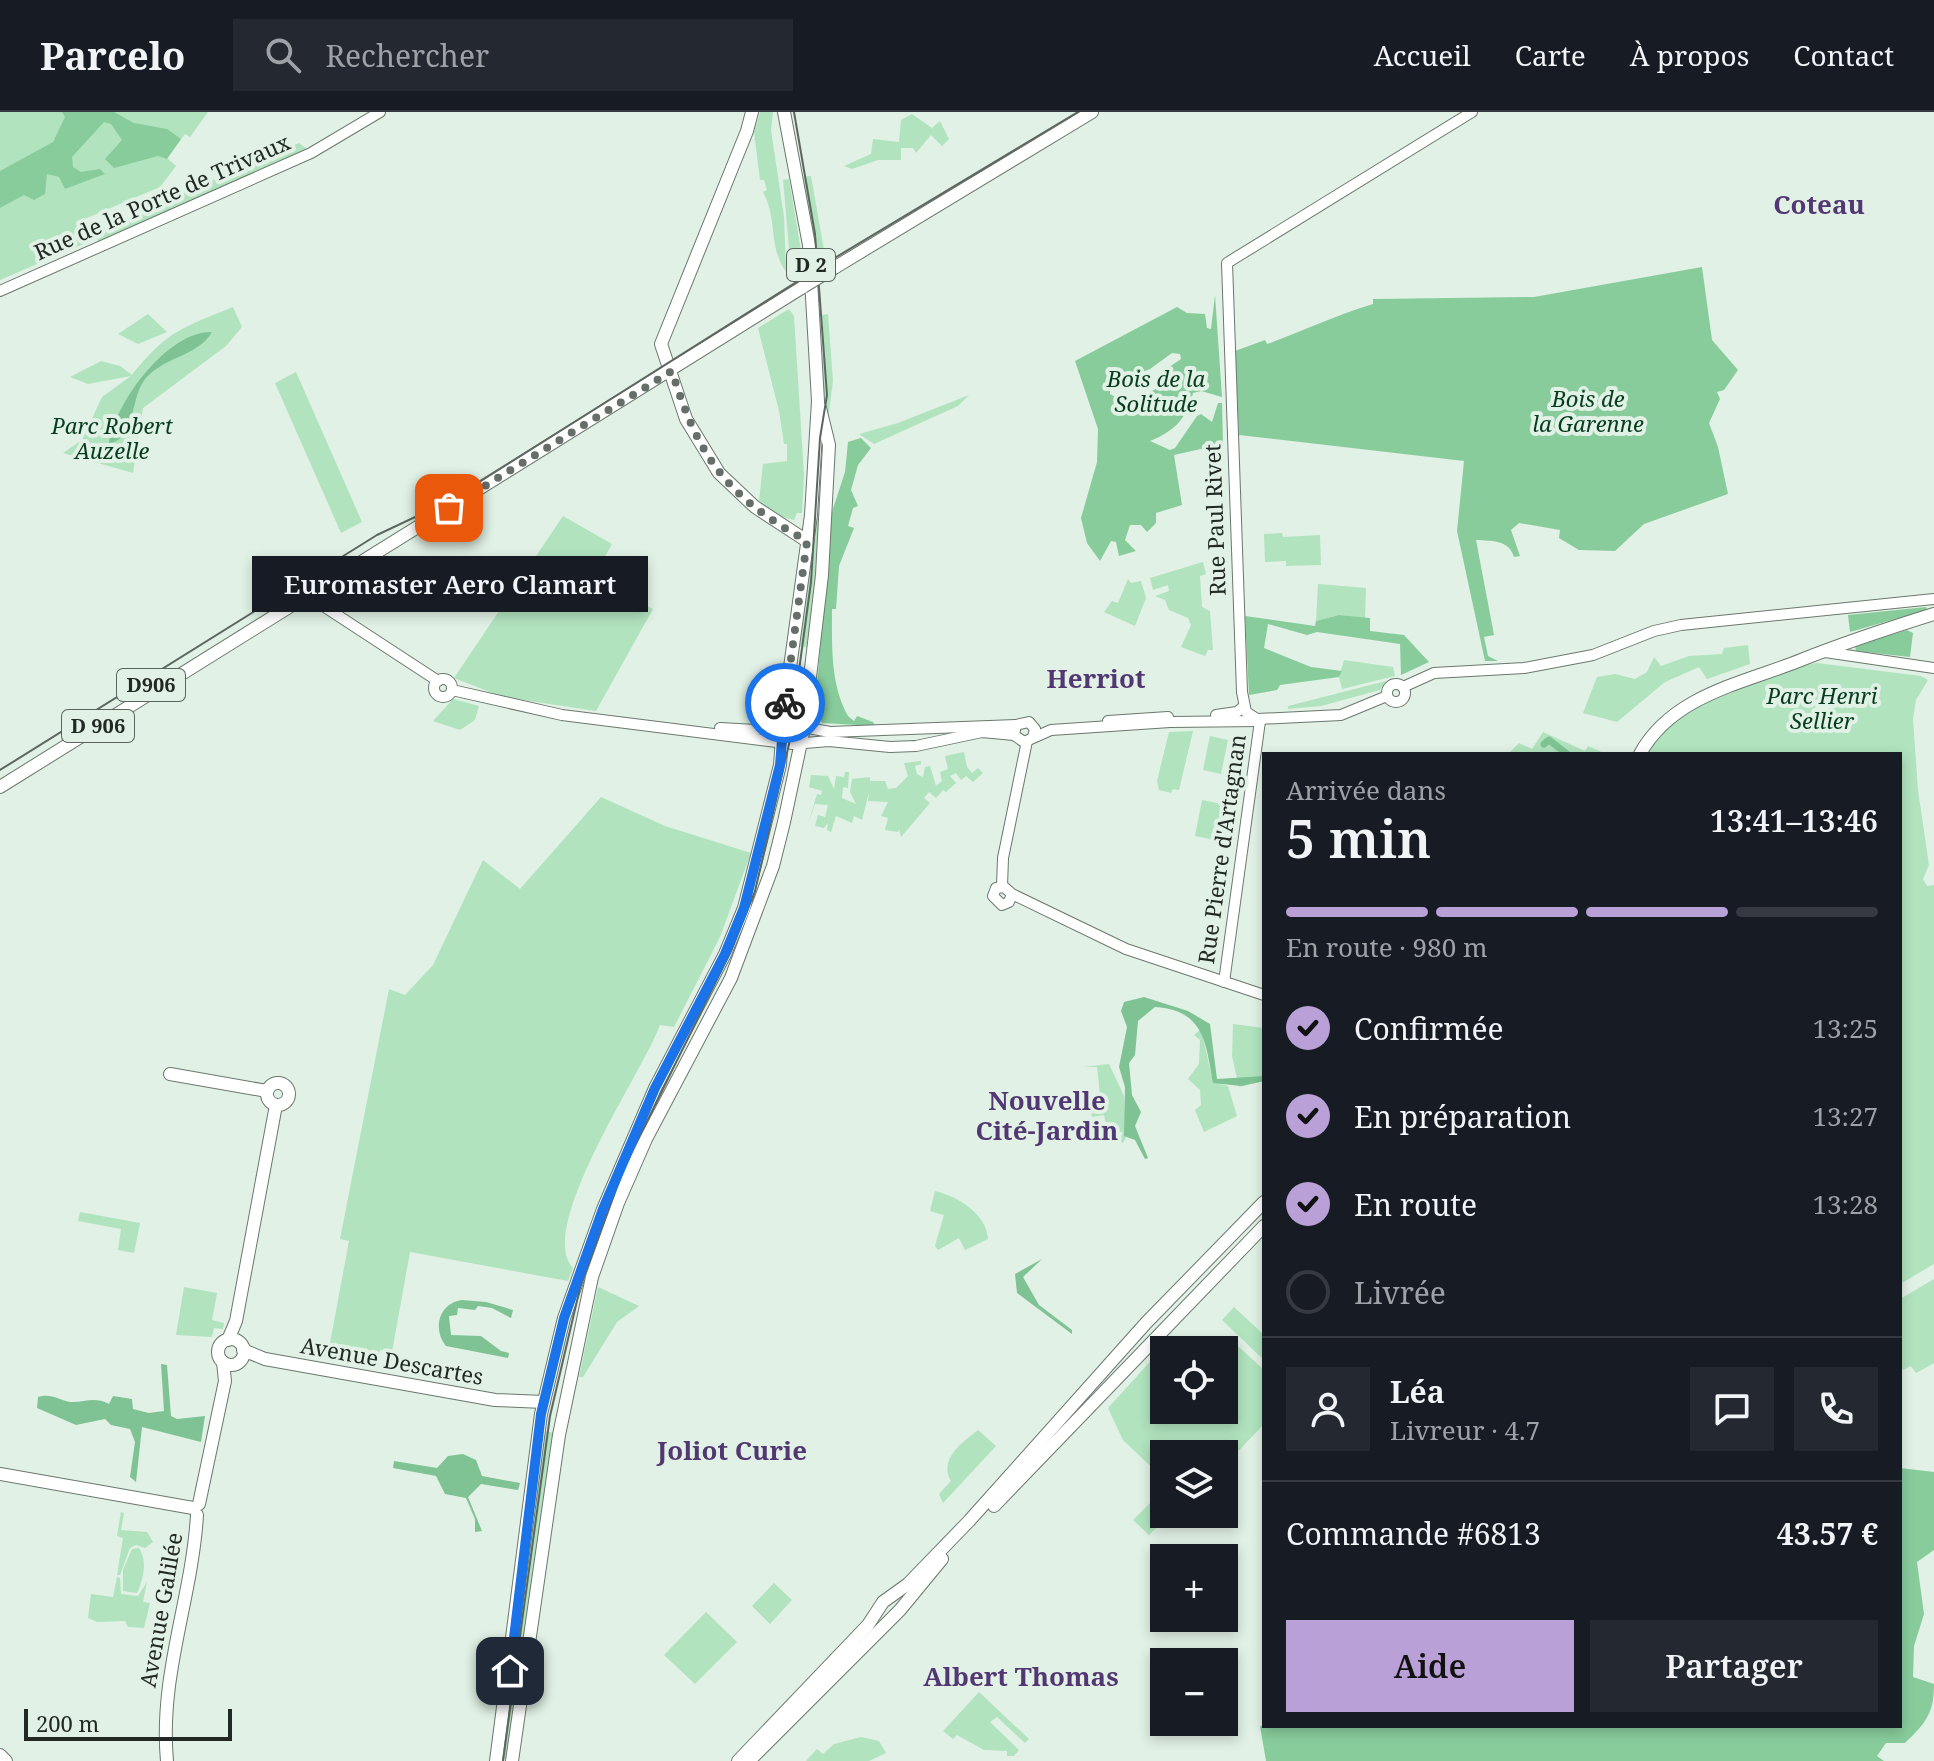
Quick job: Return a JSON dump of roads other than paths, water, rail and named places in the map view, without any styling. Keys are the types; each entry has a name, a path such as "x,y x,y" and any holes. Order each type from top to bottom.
{"main road":[{"path":"752,112 661,344 686,419 719,473 755,507 807,541"},
{"name":"D 2","path":"496,1761 542,1408 564,1318 596,1225 659,1077 725,954 744,908 766,831 780,765 809,527 818,401 809,245 784,112"},
{"name":"D 906","path":"0,787 803,287 1092,112"},
{"name":"D 2","path":"512,1761 552,1475 592,1277 633,1167 696,1049 756,916 773,866 802,742 822,575 829,445 829,430 818,401"},
{"name":"D906","path":"0,779 301,591 428,521"},
{"path":"782,524 809,527"},
{"path":"1641,752 1659,728 1690,704 1731,683 1934,614"},
{"path":"1769,665 1785,665"},
{"path":"679,1037 696,1049"},
{"path":"170,1074 267,1091"},
{"path":"659,1077 672,1091"},
{"path":"276,1082 287,1088 288,1099 276,1105 267,1098 267,1091 276,1082"},
{"name":"Avenue Galilée","path":"167,1761 163,1720 167,1684 196,1509 234,1353 236,1321 276,1105"},
{"path":"1079,1410 1166,1302 1262,1204"},
{"path":"749,1761 969,1521 1262,1228"},
{"name":"Avenue Descartes","path":"234,1353 542,1408"},
{"path":"0,1474 196,1509"},
{"path":"738,1761 881,1617"},
{"path":"0,1755 6,1761"}],"street":[{"name":"Rue de la Porte de Trivaux","path":"0,291 311,153 380,112"},
{"name":"Rue Paul Rivet","path":"1243,707 1227,263 1472,112"},
{"path":"308,596 438,681 433,688 438,696 447,697 452,690 562,715 630,724 781,742 829,741 890,747 925,744 982,732 1015,730 1024,721 1227,715 1243,707 1249,715 1259,720"},
{"path":"1030,739 1051,730 1341,715 1387,696 1393,702 1399,702 1405,696 1403,687 1434,673 1524,668 1566,661 1681,625 1934,599"},
{"path":"1820,651 1934,668"},
{"path":"1098,728 1131,724 1135,719"},
{"name":"Rue Pierre d'Artagnan","path":"1224,982 1259,720"},
{"path":"1002,886 1002,866 1032,723"},
{"path":"630,724 719,728"},
{"path":"684,730 783,727 830,732 1015,730 1030,739"},
{"path":"1002,886 993,893 997,903 1007,904 1012,894"},
{"path":"1002,886 1012,894 1126,949 1262,994"}],"waterway":[{"path":"1544,744 1549,740 1564,752"}],"tram line":[{"path":"503,1761 550,1416 580,1288 624,1168 732,949 755,891 789,744 811,582 820,438 827,395 815,234 794,112"},
{"path":"0,770 377,535 449,501 833,259 1078,112"}],"place":[{"name":"Euromaster Aero Clamart","path":"449,508"}],"district":[{"name":"Coteau","path":"1819,205"},
{"name":"Herriot","path":"1096,679"},
{"name":"Nouvelle Cité-Jardin","path":"1047,1116"},
{"name":"Joliot Curie","path":"732,1451"},
{"name":"Albert Thomas","path":"1021,1677"}],"park label":[{"name":"Bois de la Solitude","path":"1156,392"},
{"name":"Bois de la Garenne","path":"1588,412"},
{"name":"Parc Robert Auzelle","path":"112,438"},
{"name":"Parc Henri Sellier","path":"1822,708"}]}
